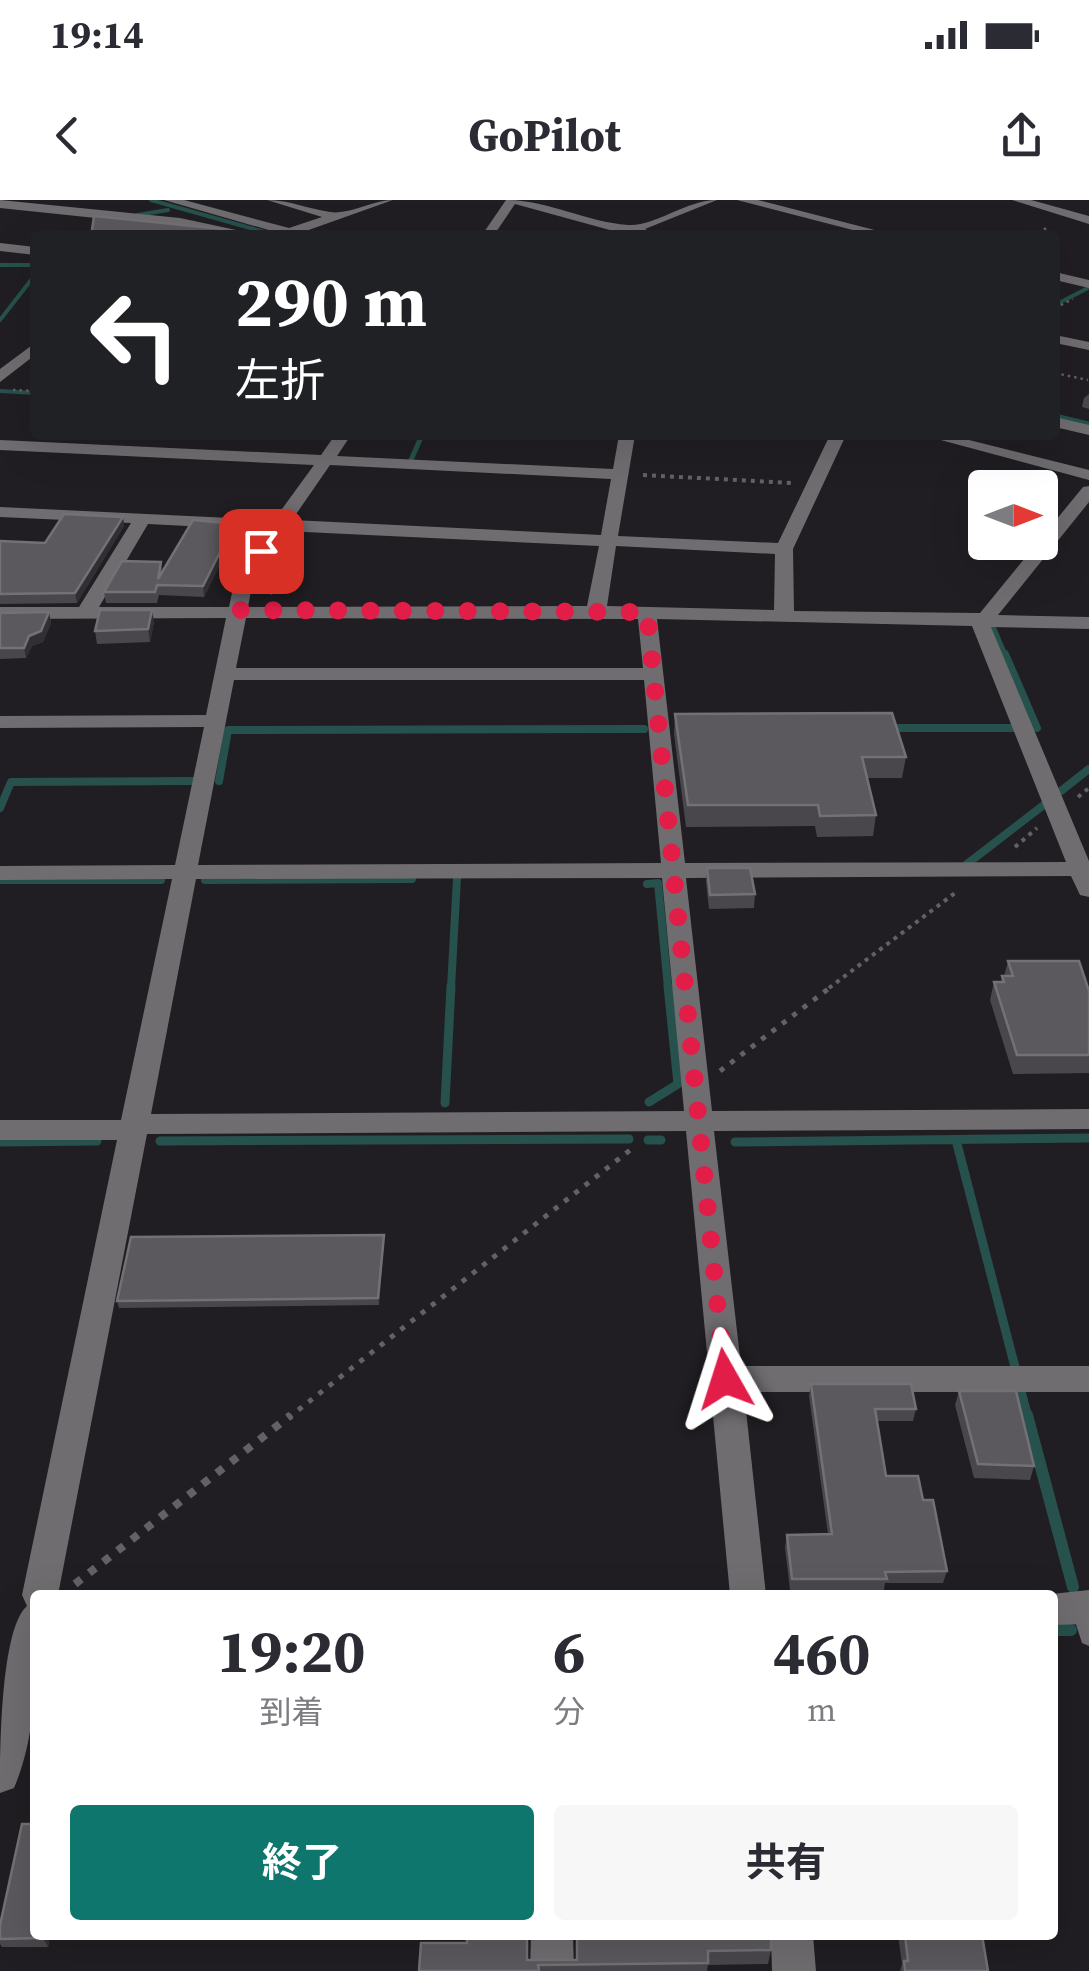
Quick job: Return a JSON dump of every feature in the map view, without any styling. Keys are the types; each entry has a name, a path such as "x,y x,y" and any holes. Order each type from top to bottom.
{"street":[{"path":"170,200 240,230"},
{"path":"273,200 336,217"},
{"path":"305,230 387,200"},
{"path":"634,230 711,200"},
{"path":"744,200 867,230"},
{"path":"1018,200 1089,220"},
{"path":"491,230 509,201 615,230"},
{"path":"0,204 120,216 191,211 277,230"},
{"path":"170,230 191,211"},
{"path":"102,226 120,216"},
{"path":"0,247 30,250"},
{"path":"0,262 30,262"},
{"path":"1060,277 1089,284"},
{"path":"1060,340 1089,346"},
{"path":"0,377 30,351"},
{"path":"1060,409 1089,416"},
{"path":"1060,423 1089,430"},
{"path":"41,1590 226,674 250,610 246,574 340,440"},
{"path":"596,612 626,440"},
{"path":"784,614 784,549 836,440"},
{"path":"950,440 1089,475"},
{"path":"0,445 620,474"},
{"path":"982,618 1089,491"},
{"path":"0,512 784,549"},
{"path":"86,612 142,518"},
{"path":"0,613 647,612 1089,623"},
{"path":"647,612 671,870 686,1111 725,1379 747,1590"},
{"path":"0,872 986,870 1085,880 982,618"},
{"path":"226,674 652,674"},
{"path":"0,722 217,721"},
{"path":"0,1130 686,1111 1089,1120"},
{"path":"725,1379 1089,1379"},
{"path":"0,1774 24,1655"},
{"path":"552,1940 552,1971"},
{"path":"792,1940 794,1971"}],"path":[{"path":"1060,373 1088,380"},
{"path":"620,474 815,484"},
{"path":"250,610 295,549"},
{"path":"67,1590 686,1111 1089,788"}],"building":[{"path":"94,216 222,229 220,230 92,230"},
{"path":"64,514 123,517 75,593 0,594 0,541 45,543"},
{"path":"193,520 234,524 203,586 157,585 155,592 104,592 122,561 161,562 158,579"},
{"path":"100,610 152,610 148,629 95,631"},
{"path":"49,612 41,631 29,636 24,648 0,648 0,613"},
{"path":"892,713 906,757 862,757 876,815 820,816 818,805 688,805 675,714"},
{"path":"707,868 750,868 755,894 710,895"},
{"path":"1008,961 1079,961 1089,991 1089,1055 1017,1055 994,982 1004,982 1002,976 1013,976"},
{"path":"384,1235 378,1298 117,1301 131,1237"},
{"path":"811,1384 911,1384 916,1409 875,1409 886,1476 918,1476 923,1500 933,1500 947,1571 885,1572 887,1579 792,1579 787,1535 832,1534"},
{"path":"959,1391 1016,1391 1034,1466 978,1464"},
{"path":"22,1824 30,1824 30,1938 0,1939"},
{"path":"527,1940 527,1960 577,1960 577,1940 771,1940 771,1950 708,1951 708,1963 538,1965 539,1971 419,1971 421,1943"},
{"path":"906,1940 983,1940 988,1971 905,1971 904,1961 908,1961"}],"waterway":[{"path":"151,200 257,230"},
{"path":"137,215 168,210"},
{"path":"0,265 30,265"},
{"path":"0,320 30,281"},
{"path":"1060,302 1088,288"},
{"path":"0,391 30,393"},
{"path":"1060,417 1089,424"},
{"path":"411,460 420,440"},
{"path":"996,623 992,624 1006,657"},
{"path":"1005,654 1037,728"},
{"path":"886,728 1013,728"},
{"path":"219,781 228,730 644,729"},
{"path":"1061,791 1089,769"},
{"path":"0,808 11,782 193,781"},
{"path":"967,864 1045,804"},
{"path":"451,988 457,878"},
{"path":"205,880 412,879"},
{"path":"0,880 161,880"},
{"path":"647,884 658,883 668,988"},
{"path":"445,1103 451,986"},
{"path":"649,1102 678,1084 668,986"},
{"path":"735,1142 1089,1138"},
{"path":"160,1141 629,1139"},
{"path":"648,1140 661,1140"},
{"path":"956,1140 1015,1367"},
{"path":"0,1142 97,1141"},
{"path":"1021,1391 1028,1418"},
{"path":"1027,1415 1073,1587"},
{"path":"1058,1630 1071,1630"}],"route":[{"path":"261,551 246,574 240,610 647,612 725,1379"}]}
